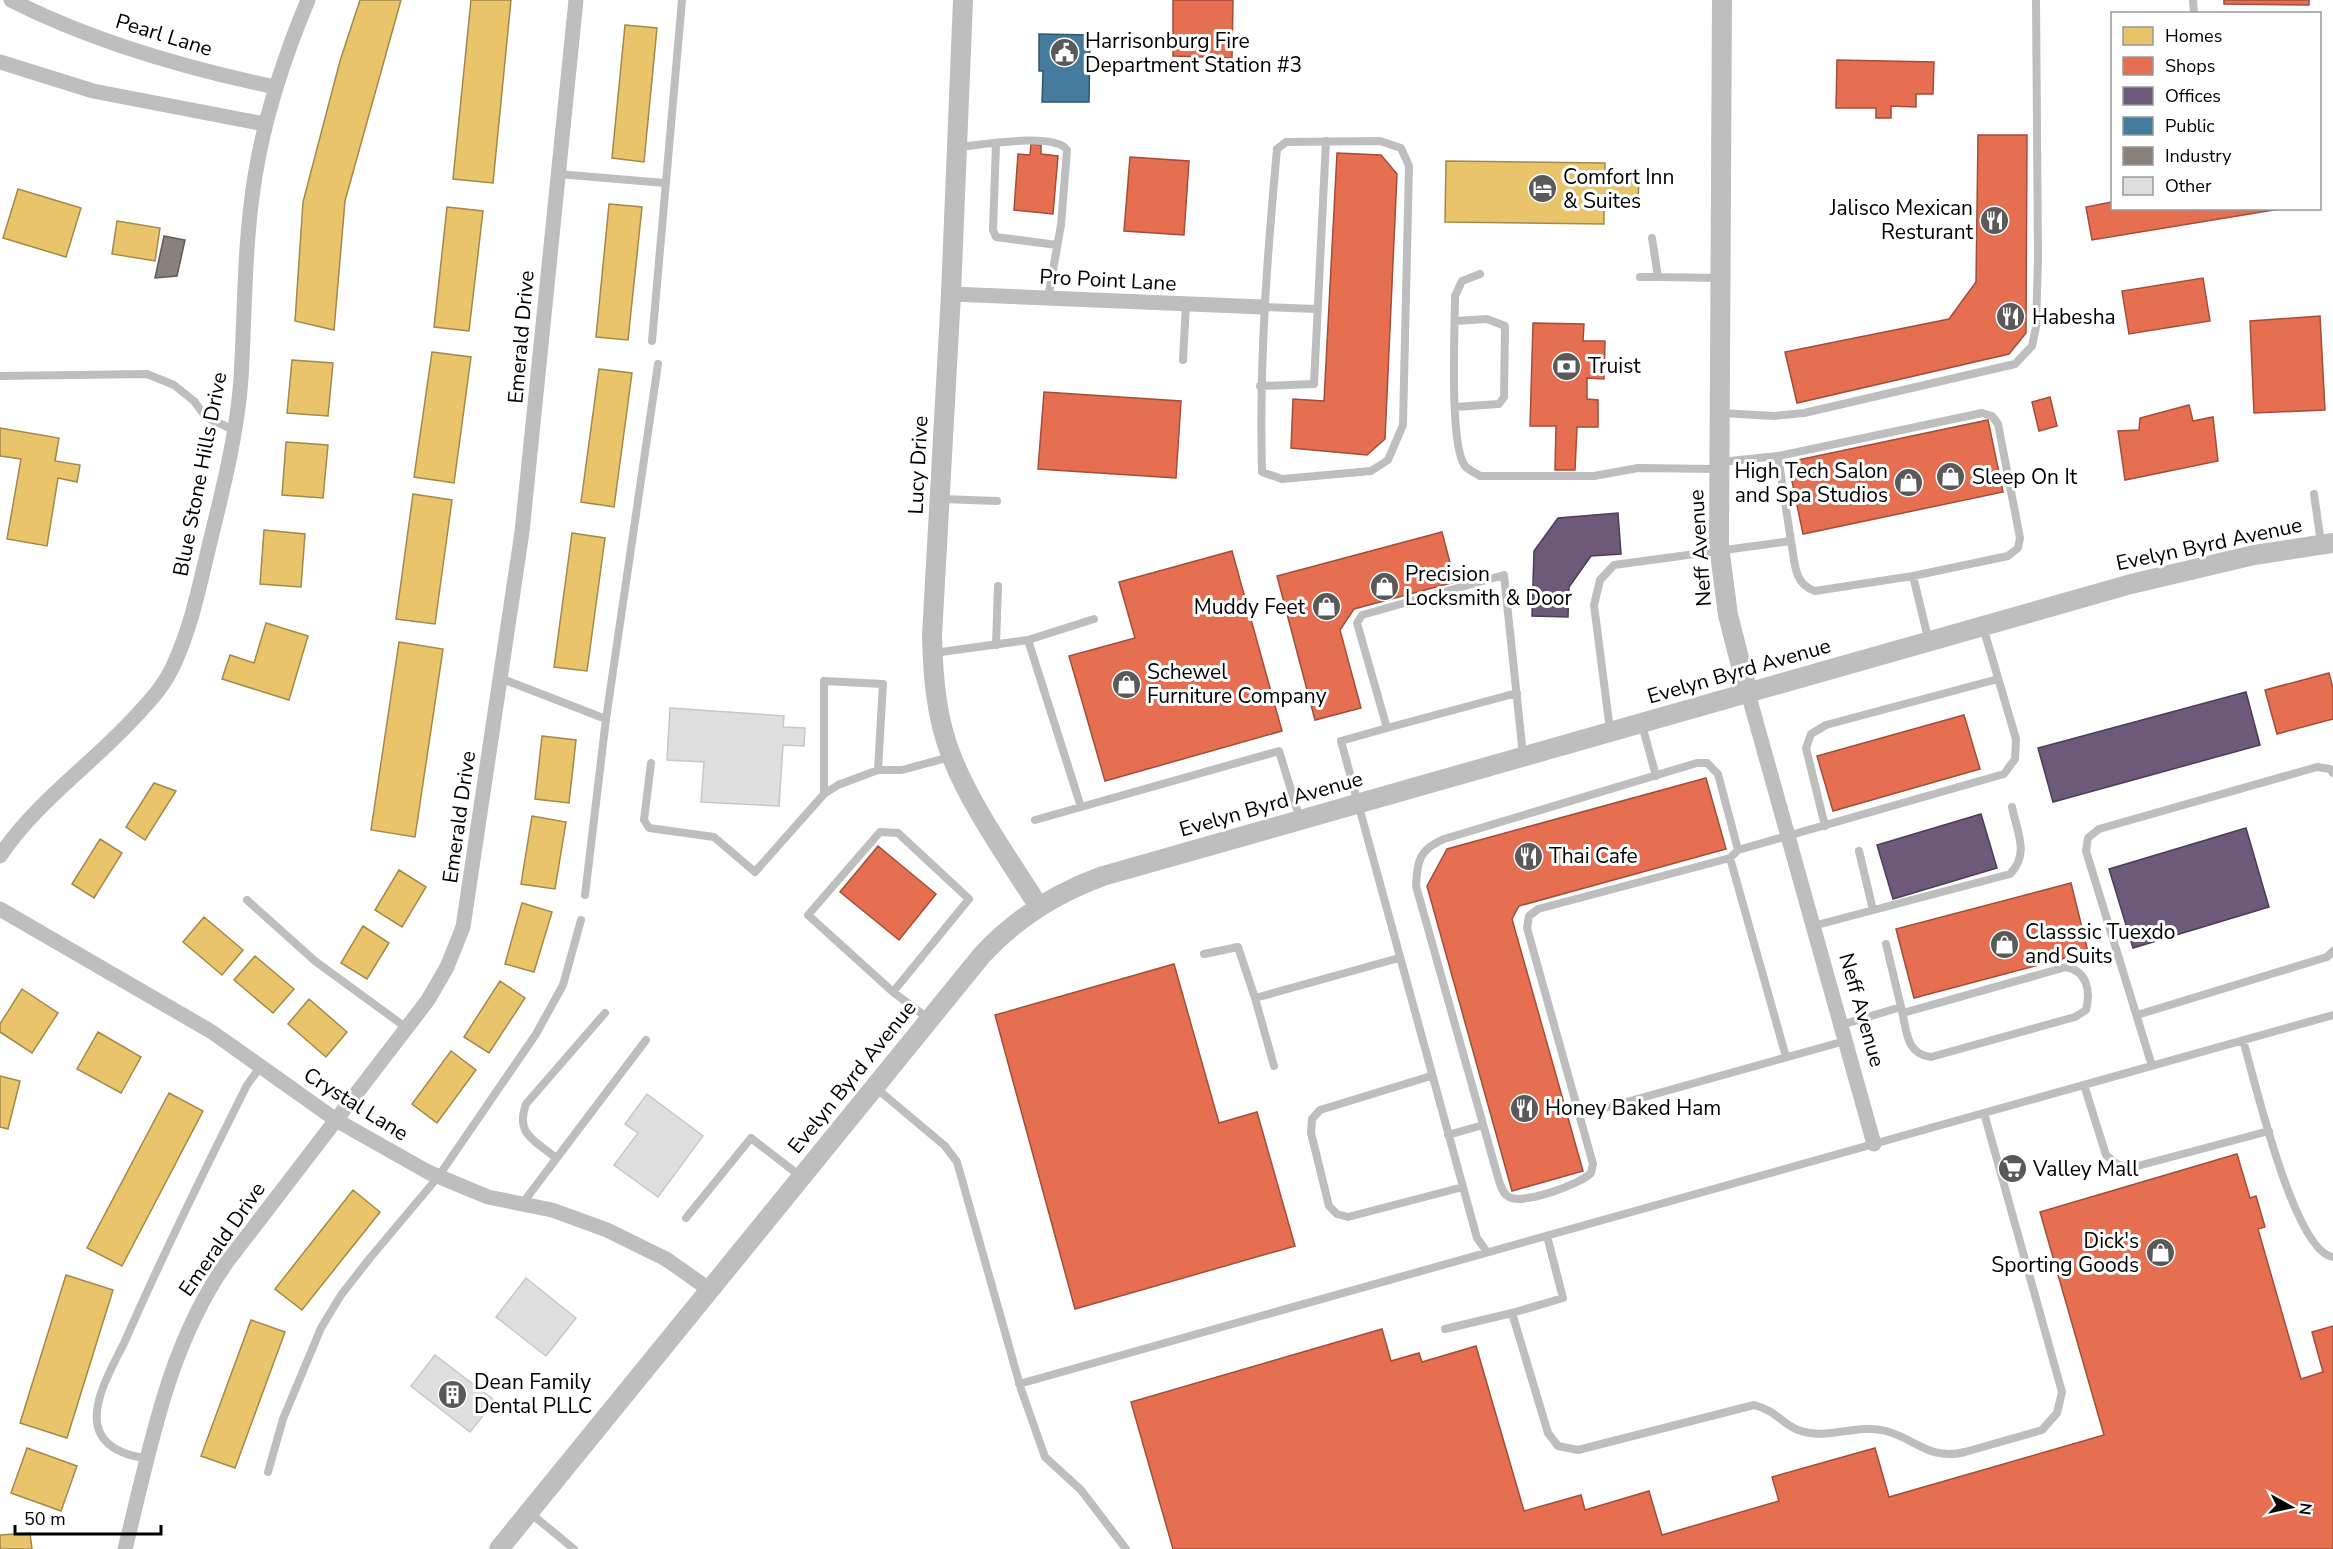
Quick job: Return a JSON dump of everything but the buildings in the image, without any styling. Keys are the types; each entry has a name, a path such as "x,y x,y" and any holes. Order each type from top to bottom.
{"street":[{"name":"Pearl Lane","path":"11,0 56,21 126,47 204,70 275,87"},
{"name":"Blue Stone Hills Drive","path":"0,856 40,810 119,735 157,693 169,674 197,599 234,430 241,382 247,242 254,178 275,87 308,0"},
{"name":"Emerald Drive","path":"125,1549 169,1376 200,1304 227,1262 408,1029 447,967 463,927 528,481 576,0"},
{"name":"Lucy Drive","path":"963,0 951,294 932,654 938,708 951,756 981,813 1039,907"},
{"name":"Neff Avenue","path":"1722,0 1719,466 1720,552 1728,615 1874,1144"},
{"path":"0,62 93,91 265,124"},
{"name":"Pro Point Lane","path":"951,294 1263,307"},
{"name":"Evelyn Byrd Avenue","path":"499,1549 991,946 1039,907 1067,891 1103,876 2177,572 2254,555 2327,543"},
{"name":"Crystal Lane","path":"0,909 167,1005 261,1066 336,1120 438,1178 488,1197 589,1223 628,1239 666,1259 710,1290"}],"lane":[{"path":"652,341 681,0"},
{"path":"1719,413 1774,416 1825,409 2015,364 2028,352 2036,333 2038,259 2036,0"},
{"path":"1260,386 1314,384 1326,141"},
{"path":"1326,141 1380,141 1401,148 1409,166 1403,425 1388,460 1371,471 1282,479 1262,472 1260,386 1263,307 1277,149 1286,142 1326,141"},
{"path":"957,147 1056,142 1067,150 1057,245 1048,298"},
{"path":"996,144 993,230 996,237 1057,245"},
{"path":"558,174 666,183"},
{"path":"1652,238 1658,277"},
{"path":"1479,274 1462,281 1455,296 1455,407 1460,455 1465,466 1480,476 1594,476 1638,468 1719,466 1778,456 1982,413 1992,416 1998,424 2020,538 2018,548 2008,556 1913,576 1815,591 1806,588 1799,581 1778,456"},
{"path":"1640,277 1720,278"},
{"path":"1183,360 1186,304"},
{"path":"1263,307 1317,309"},
{"path":"1455,321 1487,319 1497,321 1504,326 1504,397 1499,404 1455,407"},
{"path":"585,895 606,719 658,364"},
{"path":"0,376 147,374 174,385 194,401 206,417 234,430"},
{"path":"2314,495 2327,543"},
{"path":"940,499 997,501"},
{"path":"1610,732 1594,604 1600,580 1614,565 1791,541"},
{"path":"1387,728 1357,622 1362,615 1504,575 1524,757"},
{"path":"1913,576 1929,642"},
{"path":"996,645 998,586"},
{"path":"932,654 1028,640 1094,619"},
{"path":"1738,850 1718,774 1713,766 1707,763 1697,763 1444,839 1430,845 1421,856 1417,869 1416,886 1502,1191 1509,1197 1519,1200 1574,1185 1591,1173 1593,1164 1527,928 1529,915 1538,909 1730,858 1738,850 2004,774 2016,759 2016,739 1983,627"},
{"path":"1028,640 1081,807"},
{"path":"500,678 606,719"},
{"path":"1825,826 1806,748 1811,734 1826,725 1998,679"},
{"path":"824,794 824,681 883,684 878,770"},
{"path":"1487,1252 1477,1238 1341,741 1516,693"},
{"path":"1641,723 1656,776"},
{"path":"1035,820 1279,751 1300,821"},
{"path":"651,763 644,820 649,828 714,837 755,872 824,794 838,785 878,770 902,770 951,756"},
{"path":"2152,1066 2086,851 2088,838 2099,829 2317,767 2333,773"},
{"path":"1813,926 2010,874 2019,865 2022,856 2012,807"},
{"path":"893,992 969,898 898,833 880,832 808,915 893,992 930,1020"},
{"path":"1859,851 1873,910"},
{"path":"1730,858 1786,1058"},
{"path":"247,900 315,961 408,1029"},
{"path":"268,1472 283,1419 321,1328 341,1294 438,1178 558,996 581,920"},
{"path":"1841,1025 1902,1010 2066,967 2076,969 2084,976 2090,998 2086,1010 2075,1017 1931,1057 1918,1056 1911,1049 1902,1010 1886,944"},
{"path":"1204,954 1238,947 1274,1066"},
{"path":"2137,1015 2327,957 2333,951"},
{"path":"1255,998 1399,958"},
{"path":"556,1158 524,1131 521,1118 526,1104 605,1012"},
{"path":"1019,1384 2333,1015"},
{"path":"522,1204 646,1040"},
{"path":"2243,1040 2283,1181 2314,1246 2333,1257"},
{"path":"1580,1115 1845,1041"},
{"path":"148,1458 135,1456 111,1446 101,1435 97,1413 105,1386 169,1243 247,1085 261,1066"},
{"path":"1431,1076 1320,1110 1312,1119 1311,1133 1329,1206 1337,1214 1348,1217 1463,1187"},
{"path":"2084,1085 2106,1155 2117,1164 2130,1168 2269,1131"},
{"path":"875,1087 945,1146 957,1162 1019,1384 1045,1457 1081,1490 1126,1549"},
{"path":"1512,1312 1548,1433 1558,1446 1578,1450 1754,1405 1771,1409 1796,1429 1820,1436 1863,1429 1886,1431 1930,1453 1954,1455 2042,1430 2057,1413 2062,1392 1984,1113"},
{"path":"1448,1135 1484,1125"},
{"path":"686,1218 751,1138 801,1177"},
{"path":"1445,1329 1563,1298 1547,1236"},
{"path":"529,1512 574,1549"}],"place":[{"name":"Harrisonburg Fire Department Station #3","path":"1064,53"},
{"name":"Comfort Inn & Suites","path":"1542,189"},
{"name":"Jalisco Mexican Resturant","path":"1994,220"},
{"name":"Habesha","path":"2011,317"},
{"name":"Truist","path":"1567,366"},
{"name":"Sleep On It","path":"1951,477"},
{"name":"High Tech Salon and Spa Studios","path":"1909,483"},
{"name":"Precision Locksmith & Door","path":"1384,586"},
{"name":"Muddy Feet","path":"1326,607"},
{"name":"Schewel Furniture Company","path":"1126,684"},
{"name":"Thai Cafe","path":"1528,856"},
{"name":"Classsic Tuexdo and Suits","path":"2004,944"},
{"name":"Honey Baked Ham","path":"1524,1108"},
{"name":"Valley Mall","path":"2012,1169"},
{"name":"Dick's Sporting Goods","path":"2160,1253"},
{"name":"Dean Family Dental PLLC","path":"453,1394"}]}
